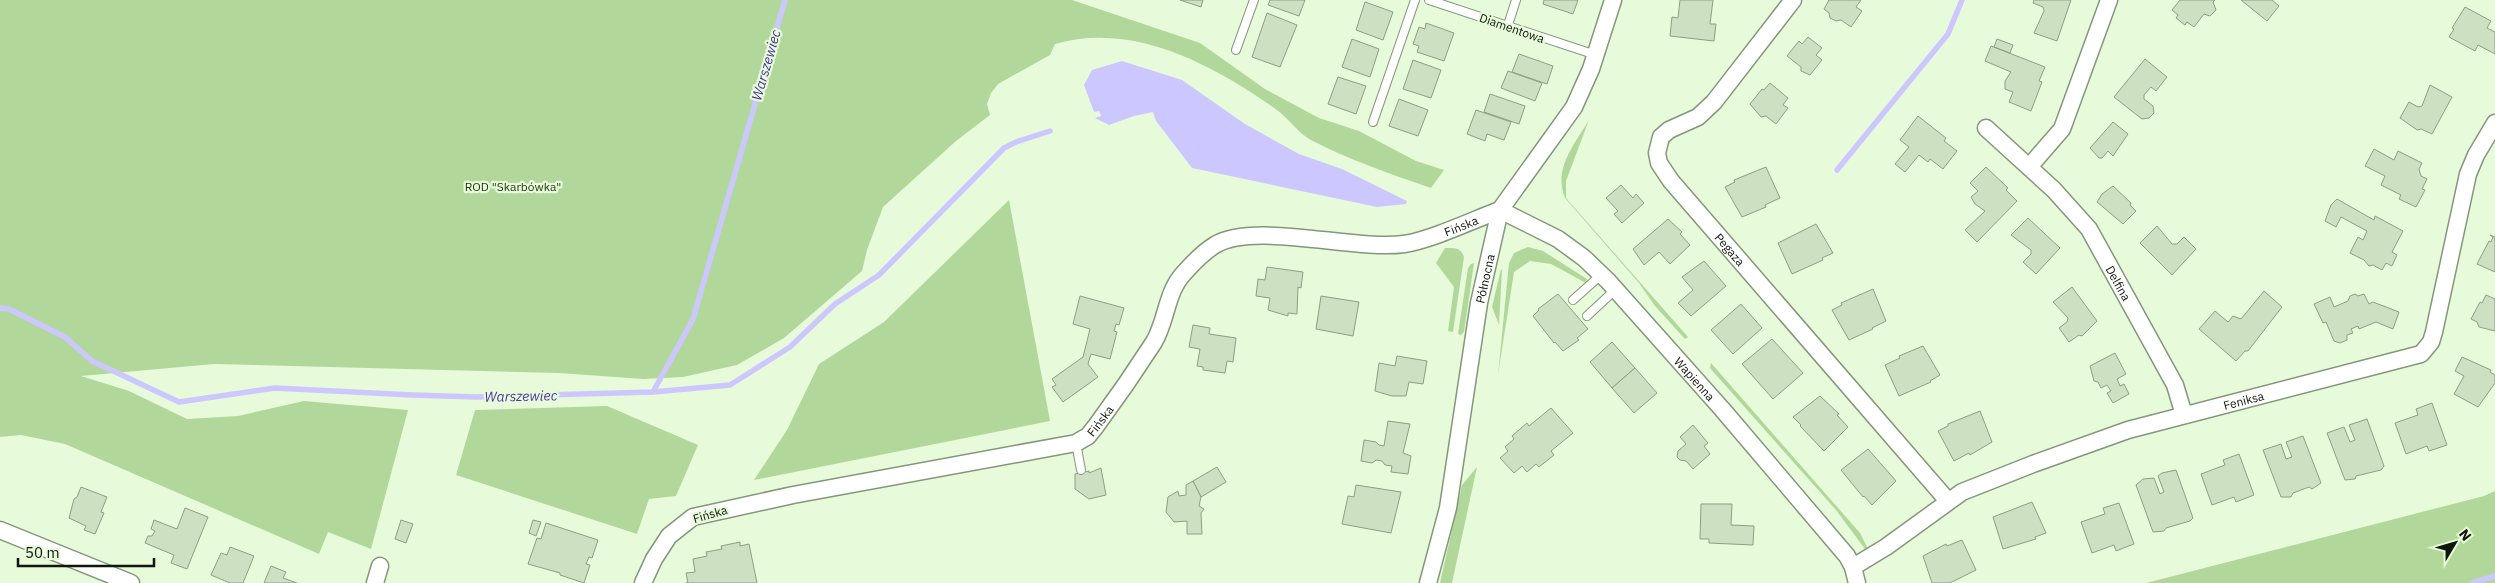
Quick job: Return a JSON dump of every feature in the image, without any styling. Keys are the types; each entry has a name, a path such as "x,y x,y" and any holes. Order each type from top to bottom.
{"street":[{"name":"Północna","path":"1428,583 1448,508 1478,310 1500,210 1571,111 1596,55 1613,0"},
{"name":"Pegaza","path":"1792,0 1714,102 1698,117 1669,130 1661,137 1657,153 1659,163 1683,196 1948,501"},
{"path":"2029,166 2062,129 2109,0"},
{"name":"Feniksa","path":"1853,567 1886,547 1962,492 2033,464 2104,438 2184,415 2421,354 2431,342 2434,332 2468,174 2479,150 2495,123"},
{"name":"Delfina","path":"1986,128 2066,202 2097,242 2175,385 2184,415"},
{"name":"Wapienna","path":"1500,210 1558,240 1602,274 1759,452 1847,556 1853,567 1857,583"},
{"name":"Fińska","path":"643,583 654,559 669,536 693,517 793,495 1076,443 1088,436 1155,340 1172,290 1184,273 1215,245 1229,240 1259,235 1357,244 1402,244 1418,241 1500,210"},
{"path":"0,530 106,578 131,583"},
{"path":"375,583 380,566"}],"lane":[{"path":"1236,50 1254,0"},
{"path":"1372,122 1415,0"},
{"name":"Diamentowa","path":"1429,0 1596,55"},
{"path":"1508,25 1516,0"},
{"path":"1573,300 1602,274"},
{"path":"1587,316 1616,290"},
{"path":"1076,443 1081,470"}],"green space":[{"name":"ROD \"Skarbówka\"","path":"0,0 1072,0 1200,43 1265,89 1319,118 1359,131 1416,161 1444,170 1431,188 1385,172 1311,140 1277,110 1227,78 1200,64 1144,43 1114,38 1085,38 1055,44 1050,55 998,84 991,93 987,104 990,115 956,141 883,207 867,250 862,271 784,338 737,365 683,377 643,379 559,373 214,364 81,376 129,391 187,419 238,416 304,401 408,410 371,549 328,532 319,554 65,444 21,435 0,437"},
{"path":"1589,120 1566,181 1566,198 1688,337 1685,339 1565,198 1562,187 1563,167"},
{"path":"1009,200 1050,421 754,480 787,430 819,364 884,322"},
{"path":"1528,247 1543,251 1587,279 1586,283 1551,264 1530,261 1514,272 1498,375 1509,263 1514,253"},
{"path":"1445,248 1459,250 1464,257 1453,332 1448,331 1454,287 1436,263"},
{"path":"1474,263 1464,332 1461,335 1458,334 1468,268"},
{"path":"1502,270 1499,325 1492,307"},
{"path":"1711,363 1860,533 1868,549 1865,549 1836,510 1710,368"},
{"path":"607,406 698,445 676,496 649,499 637,534 456,475 475,410"},
{"path":"1477,467 1452,583 1440,583 1462,485"},
{"path":"2495,491 2495,583 2146,583 2484,496"}],"shaded area":[{"path":"1122,61 1182,80 1245,124 1299,154 1342,169 1407,201 1406,204 1377,207 1192,168 1156,121 1153,112 1134,116 1109,125 1095,118 1101,116 1099,111 1094,112 1084,85 1092,70"}],"building":[{"path":"1180,0 1203,0 1201,7"},
{"path":"1270,0 1305,0 1299,16 1268,5"},
{"path":"1544,0 1578,0 1573,14 1543,4"},
{"path":"1680,0 1713,0 1710,24 1716,24 1714,41 1670,36 1672,17 1678,18"},
{"path":"1829,0 1861,0 1856,7 1862,11 1851,27 1841,20 1836,21 1830,18 1829,13 1824,9"},
{"path":"2034,0 2071,0 2057,41 2034,33 2044,11 2043,7 2033,3"},
{"path":"2180,0 2215,0 2213,2 2216,10 2210,16 2204,14 2194,27 2187,22 2185,25 2176,18 2178,15 2172,10"},
{"path":"2241,0 2272,0 2279,6 2267,21"},
{"path":"1365,2 1393,12 1383,40 1356,30"},
{"path":"2465,7 2491,21 2487,28 2495,32 2495,54 2478,45 2475,51 2449,37 2454,29 2452,28"},
{"path":"1267,13 1297,25 1280,67 1252,57"},
{"path":"1426,23 1454,33 1444,61 1417,52 1419,46 1413,44 1419,27 1425,29"},
{"path":"1808,37 1822,48 1816,55 1822,60 1810,75 1801,71 1801,67 1787,56 1799,41 1802,44"},
{"path":"1352,39 1379,49 1370,77 1342,67"},
{"path":"1997,39 2013,45 2010,53 1994,47"},
{"path":"1991,46 2045,67 2039,81 2042,82 2031,111 2009,102 2013,92 2005,89 2005,81 2011,72 1985,61"},
{"path":"1519,54 1553,66 1547,84 1512,72"},
{"path":"2145,59 2167,77 2156,91 2151,87 2144,95 2144,99 2153,106 2154,113 2149,118 2142,119 2114,97"},
{"path":"1413,60 1441,70 1431,98 1403,89"},
{"path":"1508,71 1542,83 1535,101 1501,88"},
{"path":"1338,77 1366,86 1356,114 1328,104"},
{"path":"1770,83 1788,98 1783,105 1788,108 1776,124 1766,116 1761,117 1750,104 1762,89 1764,90"},
{"path":"2430,85 2452,97 2432,134 2421,129 2417,130 2400,118 2409,102 2418,107 2422,106"},
{"path":"1490,94 1525,106 1519,124 1484,112"},
{"path":"1399,99 1428,110 1418,136 1389,126"},
{"path":"1476,110 1511,122 1504,140 1487,134 1485,141 1467,134"},
{"path":"1918,116 1946,138 1944,141 1957,151 1943,169 1930,159 1928,162 1919,155 1905,172 1895,164 1909,147 1900,140"},
{"path":"2113,122 2128,134 2113,156 2108,151 2102,158 2099,158 2090,148"},
{"path":"2374,149 2394,160 2398,151 2422,163 2419,169 2421,176 2427,179 2422,189 2425,190 2416,207 2399,199 2401,195 2381,185 2385,176 2365,166"},
{"path":"1766,167 1780,198 1765,205 1766,207 1742,217 1725,187 1735,182 1734,180"},
{"path":"1986,167 2008,188 2006,190 2017,201 1977,242 1965,230 1985,211 1975,204 1971,197 1978,191 1970,183"},
{"path":"1621,185 1633,198 1636,194 1644,203 1622,223 1614,214 1618,211 1606,198"},
{"path":"2113,186 2131,203 2130,205 2136,211 2123,224 2097,202 2102,194"},
{"path":"2337,199 2374,220 2375,216 2403,231 2392,252 2397,255 2392,266 2386,263 2382,270 2373,265 2369,266 2364,260 2350,253 2358,237 2363,240 2367,231 2341,217 2336,227 2325,221 2331,205"},
{"path":"2028,218 2060,248 2036,274 2023,262 2031,254 2031,250 2011,235"},
{"path":"1668,219 1682,232 1680,234 1690,245 1670,264 1659,252 1644,265 1633,249"},
{"path":"1816,224 1833,253 1822,258 1823,260 1792,274 1778,243"},
{"path":"2157,226 2172,244 2177,244 2184,237 2196,249 2172,275 2140,243"},
{"path":"2490,235 2495,237 2495,272 2477,264 2489,241 2491,242 2493,237"},
{"path":"1704,261 1726,286 1691,316 1678,303 1693,290 1682,277"},
{"path":"1267,267 1303,272 1301,288 1298,287 1297,314 1288,313 1288,316 1268,310 1270,298 1256,296 1258,279 1265,280"},
{"path":"2072,287 2097,321 2082,336 2079,335 2069,342 2059,328 2067,322 2068,318 2053,302"},
{"path":"1873,289 1886,321 1849,340 1832,310 1842,305 1841,303"},
{"path":"2264,291 2282,307 2248,351 2245,351 2236,361 2199,329 2215,311 2228,322 2233,316 2241,319"},
{"path":"1558,294 1588,329 1577,338 1579,340 1563,351 1554,343 1533,316 1538,309"},
{"path":"2355,294 2358,296 2364,294 2369,304 2373,302 2399,312 2393,329 2376,322 2359,329 2358,326 2351,329 2353,333 2347,335 2347,340 2340,343 2334,341 2326,322 2323,323 2314,304 2330,297 2334,307 2348,301 2350,296"},
{"path":"2486,295 2495,299 2495,331 2479,327 2477,322 2471,319"},
{"path":"1080,296 1124,308 1119,325 1116,324 1114,331 1117,332 1110,359 1091,354 1088,364 1098,377 1063,402 1052,387 1056,385 1052,379 1083,357 1090,329 1073,324"},
{"path":"1321,296 1359,302 1353,336 1316,329"},
{"path":"1741,304 1762,328 1733,354 1711,330"},
{"path":"1193,325 1210,328 1209,334 1236,338 1233,362 1227,361 1225,373 1203,370 1203,367 1197,366 1200,349 1189,347"},
{"path":"1772,339 1803,373 1773,399 1742,364"},
{"path":"1612,342 1635,368 1612,388 1590,362"},
{"path":"1923,346 1940,375 1931,382 1899,396 1885,365 1900,358 1899,356"},
{"path":"2115,353 2126,374 2117,379 2120,386 2124,384 2129,394 2113,403 2107,393 2111,391 2107,385 2101,388 2098,382 2094,381 2090,366"},
{"path":"1397,356 1427,361 1423,384 1409,382 1406,396 1392,396 1375,391 1379,363 1395,366"},
{"path":"2462,357 2491,370 2490,372 2495,375 2495,383 2478,407 2454,394 2464,376 2455,371"},
{"path":"1635,368 1657,393 1634,413 1612,388"},
{"path":"1820,396 1839,414 1837,415 1848,427 1824,451 1793,417"},
{"path":"2432,403 2447,445 2429,451 2427,446 2406,454 2395,423 2418,415 2416,409"},
{"path":"1551,408 1573,433 1551,451 1554,455 1539,467 1536,464 1527,472 1522,466 1514,473 1500,458 1508,451 1505,447 1514,439 1512,436 1527,423 1529,426"},
{"path":"1980,411 1992,442 1970,455 1969,453 1954,461 1938,431 1948,426 1948,424"},
{"path":"2367,419 2384,466 2381,470 2356,476 2355,479 2345,480 2327,433 2344,427 2350,442 2355,440 2349,425"},
{"path":"1388,421 1410,424 1403,453 1411,456 1408,474 1391,472 1392,466 1385,465 1382,461 1376,460 1372,463 1361,461 1364,440 1376,442 1384,446"},
{"path":"1693,425 1708,443 1704,446 1710,454 1693,469 1686,461 1680,460 1677,457 1678,451 1686,444 1680,437"},
{"path":"2303,436 2321,483 2312,489 2309,487 2293,493 2291,497 2281,497 2263,450 2281,444 2286,459 2292,457 2286,442"},
{"path":"1868,449 1896,481 1872,505 1841,470"},
{"path":"2239,454 2254,495 2236,502 2234,497 2212,505 2201,474 2225,465 2223,460"},
{"path":"1217,467 1226,482 1201,497 1193,481"},
{"path":"1101,468 1106,495 1089,499 1075,489 1075,474 1089,471 1089,473"},
{"path":"2176,470 2193,518 2190,521 2166,528 2164,531 2153,532 2136,485 2143,479 2154,478 2160,494 2164,492 2158,476 2162,473"},
{"path":"1193,481 1201,497 1199,506 1204,509 1201,513 1202,534 1187,534 1187,521 1174,522 1166,512 1168,497 1178,491 1179,496 1186,495 1186,485"},
{"path":"1356,485 1401,492 1391,533 1342,524 1348,496 1354,497"},
{"path":"81,487 107,497 101,512 104,513 95,534 84,530 86,526 69,518 74,499 77,497"},
{"path":"2032,502 2046,533 2035,537 2036,539 2003,549 1993,517"},
{"path":"2119,503 2134,544 2116,551 2114,545 2092,553 2081,522 2105,514 2103,508"},
{"path":"1701,504 1732,504 1731,525 1754,526 1753,545 1709,543 1709,539 1700,539"},
{"path":"185,508 208,517 187,569 171,563 174,555 145,543 148,536 152,536 155,531 151,529 154,520 177,529"},
{"path":"401,520 413,524 406,543 395,539"},
{"path":"533,520 541,522 536,536 529,533"},
{"path":"546,523 598,540 592,558 589,557 586,564 590,565 584,583 560,575 560,573 528,564 537,538 541,539"},
{"path":"1962,540 1976,570 1950,583 1932,583 1923,556 1946,544 1947,546"},
{"path":"740,542 740,546 749,544 757,583 688,583 686,573 695,572 693,559 707,556 706,552 722,549 721,546"},
{"path":"230,547 254,556 243,583 230,583 211,575 221,553 227,555"},
{"path":"271,566 286,572 283,578 297,583 264,583"}],"waterway":[{"name":"Warszewiec","path":"0,308 9,309 65,337 92,361 179,402 275,388 477,397 653,392 693,319 785,0"},
{"path":"1837,170 1948,34 1962,0"},
{"path":"653,392 730,385 790,347 835,304 879,275 1004,148 1050,131"},
{"path":"2472,583 2495,576"}]}
